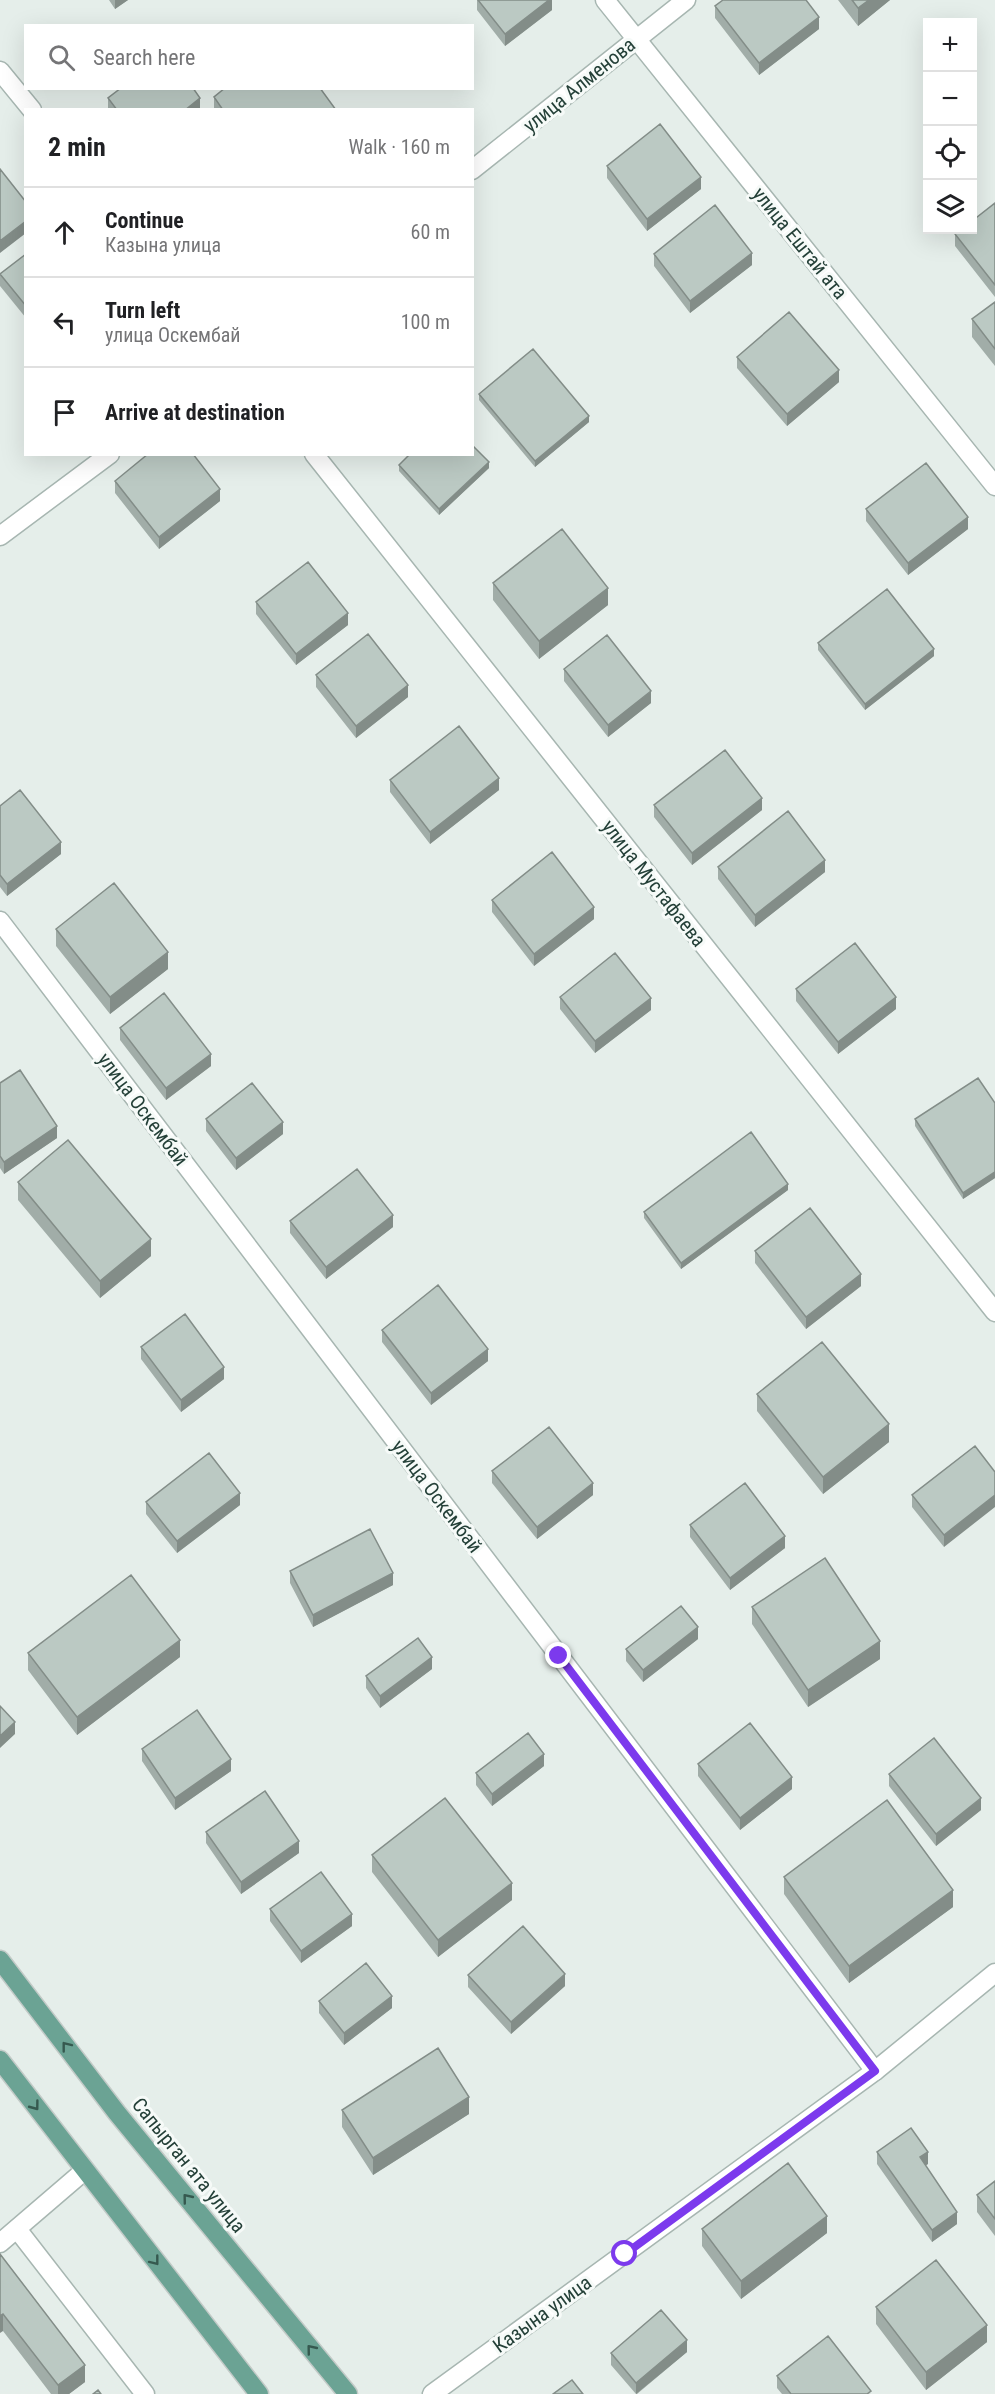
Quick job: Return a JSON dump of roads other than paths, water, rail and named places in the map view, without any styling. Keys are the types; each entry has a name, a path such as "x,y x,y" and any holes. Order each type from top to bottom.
{"main road":[{"name":"Сапырган ата улица","path":"0,1960 117,2113 348,2394"},
{"path":"0,2060 259,2394"}],"street":[{"name":"улица Ештай ата","path":"605,0 995,486"},
{"name":"улица Алменова","path":"474,168 686,0"},
{"path":"0,71 30,108"},
{"path":"0,536 107,456"},
{"name":"улица Мустафаева","path":"316,456 995,1312"},
{"name":"улица Оскембай","path":"0,921 875,2071"},
{"name":"Казына улица","path":"432,2394 875,2071 995,1973"},
{"path":"0,2243 84,2171"},
{"path":"17,2229 146,2394"}]}
